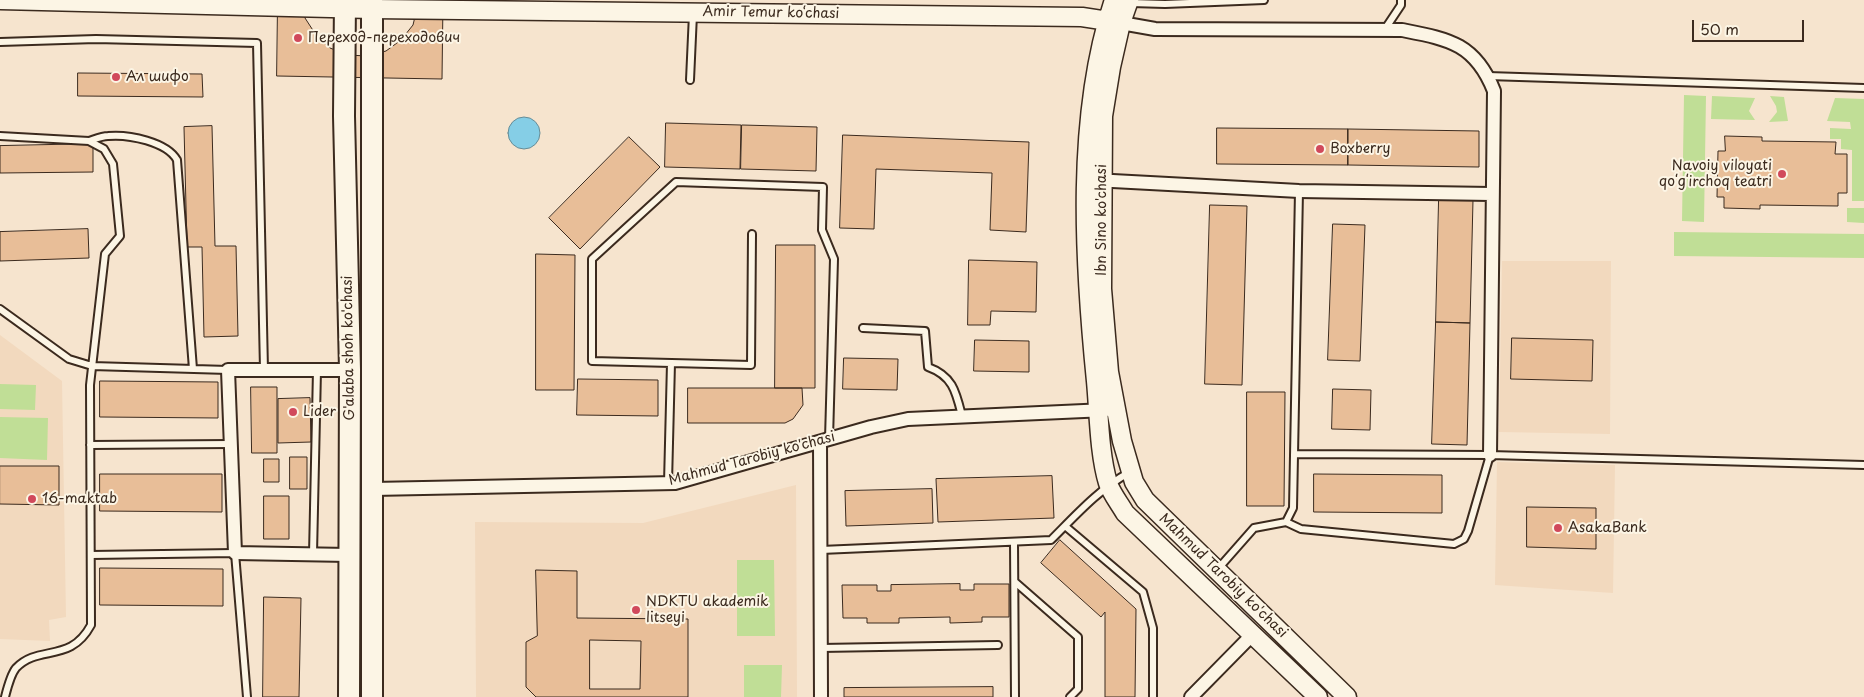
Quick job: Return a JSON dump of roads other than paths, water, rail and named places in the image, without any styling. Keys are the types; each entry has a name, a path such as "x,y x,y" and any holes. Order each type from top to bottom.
{"main road":[{"name":"Amir Temur ko‘chasi","path":"0,0 372,4 692,12 1076,17 1115,22"},
{"name":"Mahmud Tarobiy ko'chasi","path":"1117,1 1115,22 1090,119 1094,180 1089,310 1108,409 1108,484 1125,513 1318,697"},
{"name":"G'alaba shoh ko'chasi","path":"345,4 344,116 350,370 349,697"},
{"name":"G'alaba shoh ko'chasi","path":"372,4 372,697"},
{"name":"Mahmud Tarobiy ko'chasi","path":"1108,409 1122,441 1134,482 1145,500 1347,697"}],"street":[{"path":"1115,22 1155,29 1385,29 1440,37 1469,50 1488,76 1494,91 1490,455"},
{"path":"1094,180 1299,191 1492,194"},
{"path":"349,555 235,553 228,370 350,370"},
{"name":"Mahmud Tarobiy ko'chasi","path":"373,489 668,483 908,419 1108,409"},
{"path":"821,697 821,550 825,440"},
{"name":"Mahmud Tarobiy ko'chasi","path":"1191,697 1253,634"}],"lane":[{"path":"1117,1 1165,4 1264,0"},
{"path":"1385,29 1401,5 1402,0"},
{"path":"690,80 692,12"},
{"path":"0,42 96,39 257,43 264,370"},
{"path":"1488,76 1864,88"},
{"path":"0,136 89,141 107,136 126,136 155,144 173,152 177,160 192,369"},
{"path":"5,697 16,669 30,658 65,651 84,638 91,625 90,445 92,366 105,254 120,236 113,164 104,149 89,141"},
{"path":"752,234 751,365 592,361 592,259 676,182 823,187 822,230 834,259 825,440"},
{"path":"1286,522 1293,508 1299,191"},
{"path":"0,309 69,359 92,366 228,370"},
{"path":"863,328 924,331 928,367 940,371 955,388 962,416"},
{"path":"668,483 672,363"},
{"path":"313,554 317,370"},
{"path":"90,445 231,444"},
{"path":"1295,454 1490,455 1864,465"},
{"path":"1216,570 1254,528 1286,522 1301,529 1454,544 1464,539 1468,531 1490,455"},
{"path":"821,550 1051,540 1108,484 1131,472"},
{"path":"1065,526 1144,592 1153,628 1154,697"},
{"path":"1014,542 1015,697"},
{"path":"91,555 235,553 247,697"},
{"path":"1015,582 1078,637 1078,689 1070,697"},
{"path":"821,648 998,646"}],"water":[{"path":"524,117 536,121 540,133 536,145 524,149 512,145 508,133 512,121"}],"place":[{"name":"Переход-переходович","path":"298,38"},
{"name":"Ал шифо","path":"116,77"},
{"name":"Boxberry","path":"1320,149"},
{"name":"Navoiy viloyati qoʻgʻirchoq teatri","path":"1782,174"},
{"name":"Lider","path":"293,412"},
{"name":"16-maktab","path":"32,499"},
{"name":"AsakaBank","path":"1558,528"},
{"name":"NDKTU akademik litseyi","path":"636,610"}]}
